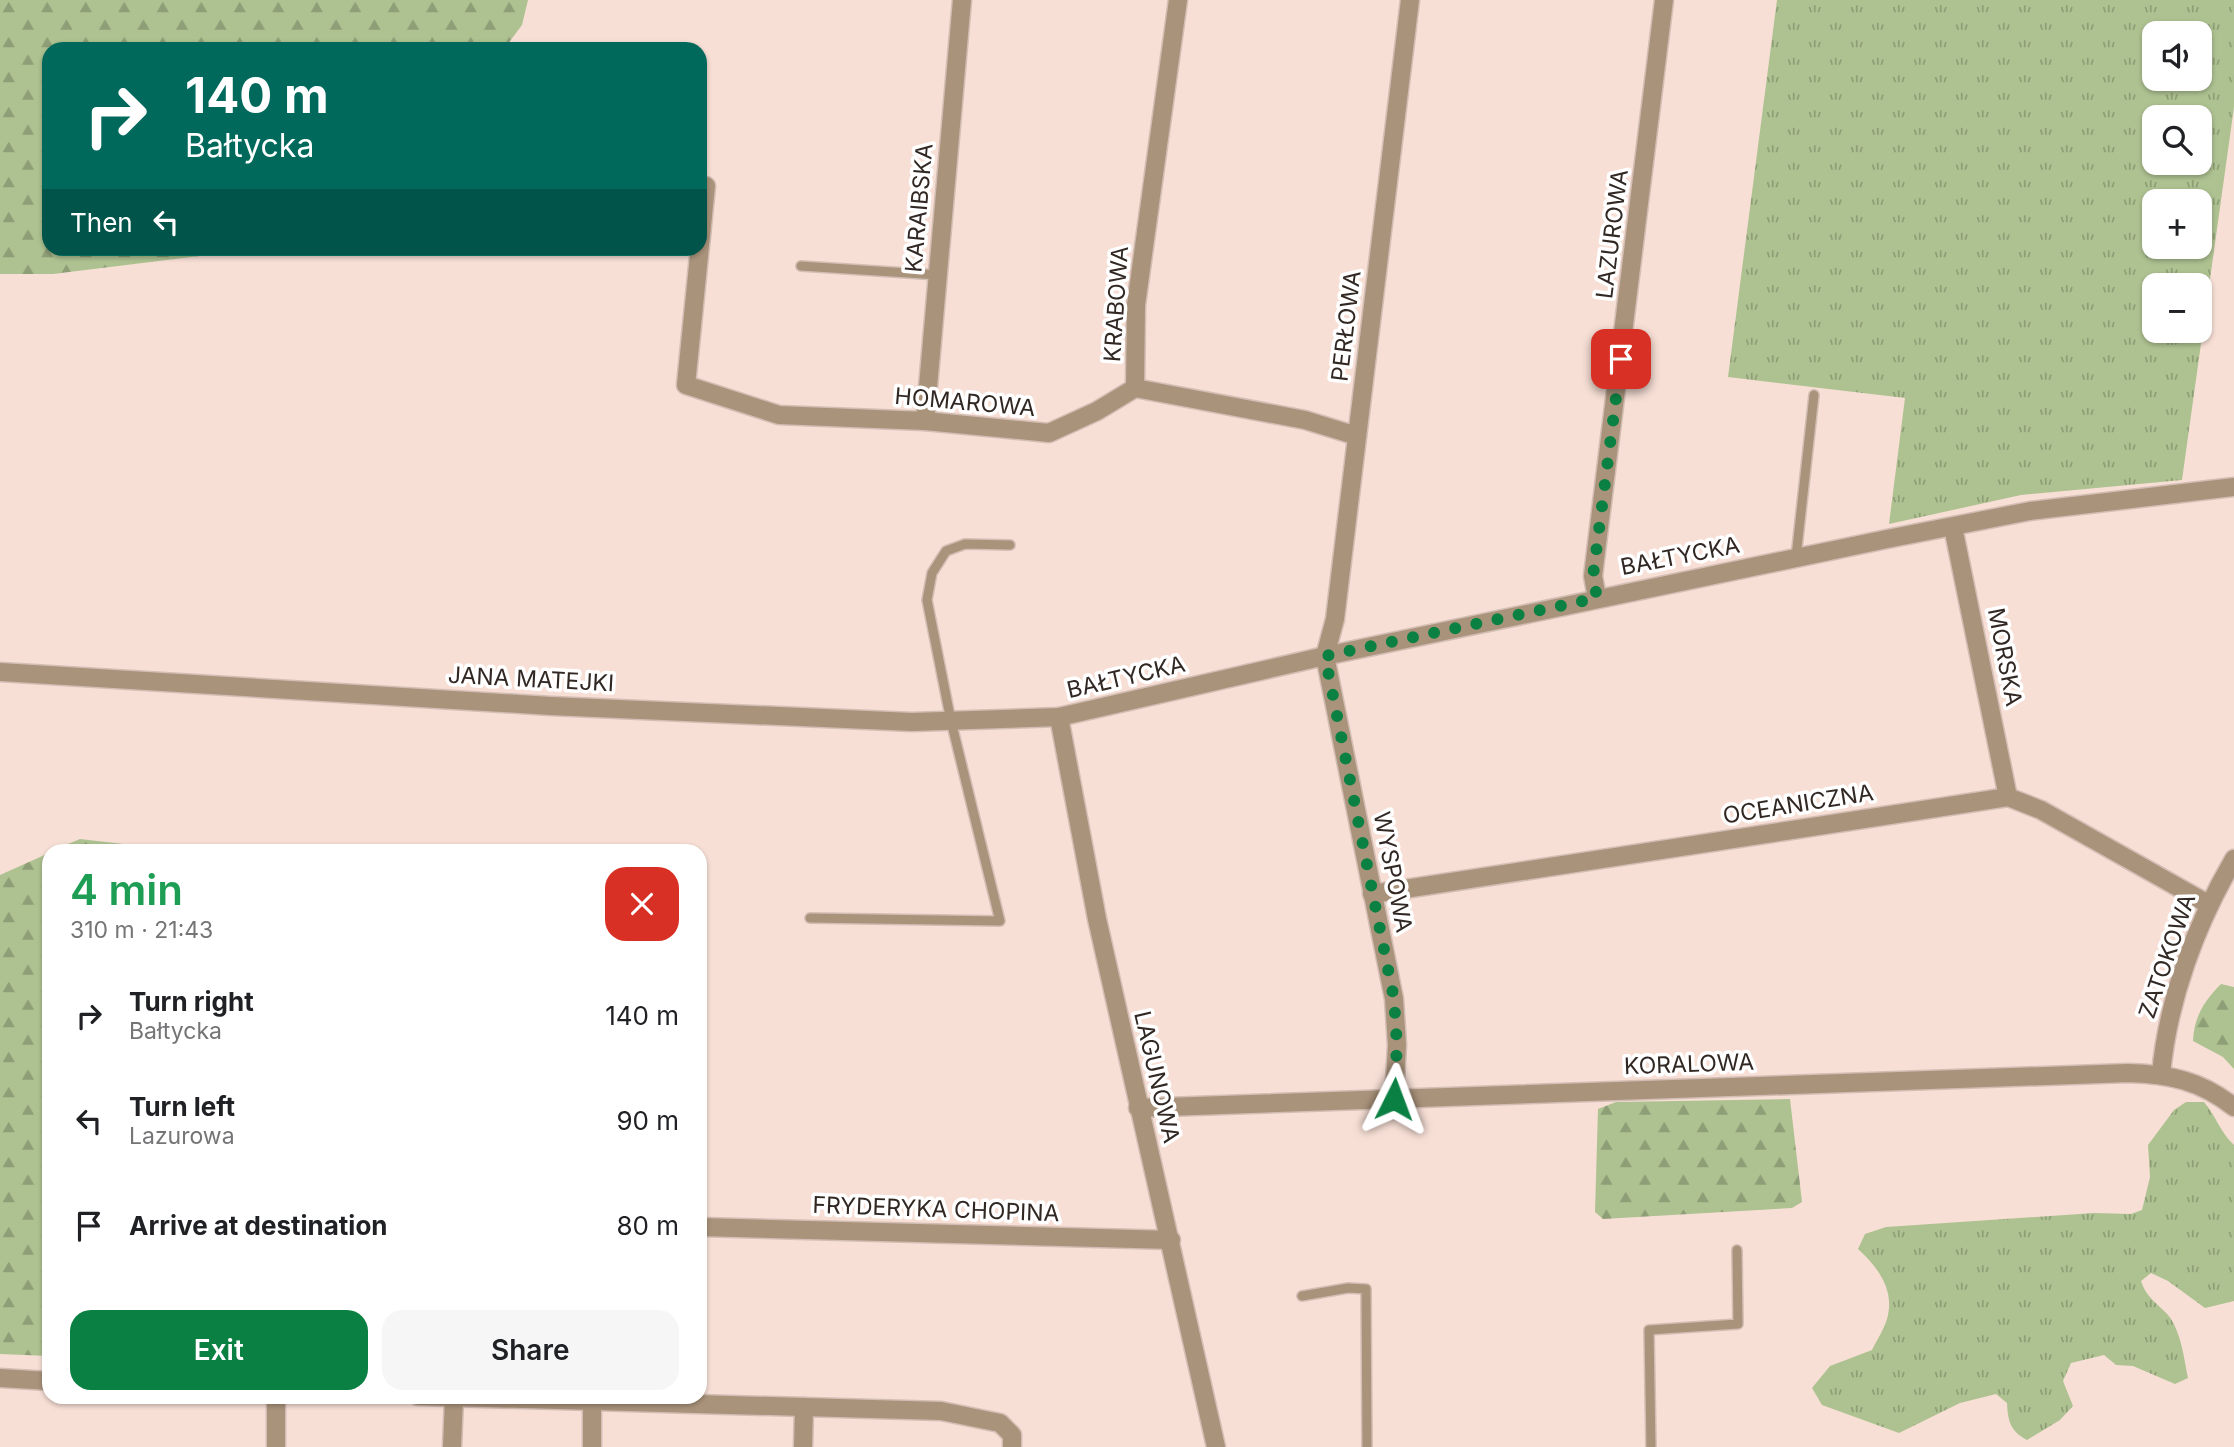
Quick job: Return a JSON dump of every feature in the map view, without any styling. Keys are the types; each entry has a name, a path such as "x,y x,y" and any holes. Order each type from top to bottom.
{"street":[{"name":"KARAIBSKA","path":"925,421 962,0"},
{"name":"KRABOWA","path":"1178,0 1136,305 1135,388 1305,420 1357,436"},
{"name":"PERŁOWA","path":"1325,656 1335,619 1410,0"},
{"name":"LAZUROWA","path":"1597,598 1593,576 1664,0"},
{"name":"HOMAROWA","path":"699,256 686,385 779,415 925,421 1049,433 1097,411 1135,388"},
{"name":"BAŁTYCKA","path":"1059,717 1325,656 1597,598 2030,511 2234,487"},
{"name":"MORSKA","path":"1954,527 2008,797"},
{"name":"WYSPOWA","path":"1325,656 1394,999 1397,1045 1394,1099"},
{"name":"JANA MATEJKI","path":"0,672 551,706 951,721 1059,717"},
{"name":"LAGUNOWA","path":"1059,717 1097,919 1216,1447"},
{"name":"OCEANICZNA","path":"1372,894 2008,797"},
{"path":"2008,797 2041,810 2208,904"},
{"name":"ZATOKOWA","path":"2161,1074 2166,1031 2208,904 2234,859"},
{"name":"KORALOWA","path":"1138,1108 2161,1074 2190,1080 2215,1092 2234,1107"},
{"name":"FRYDERYKA CHOPINA","path":"707,1227 1171,1240"},
{"path":"0,1378 42,1381"},
{"path":"276,1404 276,1447"},
{"path":"452,1447 454,1404"},
{"path":"592,1404 592,1447"},
{"path":"663,1404 941,1411 1000,1423 1012,1435 1012,1447"},
{"path":"803,1447 804,1408"}],"lane":[{"path":"801,266 938,275"},
{"path":"1797,558 1814,395"},
{"path":"810,918 1000,921 951,721 928,600 932,573 946,551 965,544 1010,545"},
{"path":"1651,1447 1649,1330 1738,1324 1737,1250"},
{"path":"1302,1296 1348,1288 1366,1289 1367,1447"}],"green space":[{"path":"0,0 528,0 522,25 509,42 42,42 42,256 200,256 53,274 0,274"},
{"path":"1777,0 2234,0 2234,107 2211,273 2142,273 2142,343 2201,343 2182,480 2021,495 1889,524 1905,398 1728,377"},
{"path":"80,839 124,844 68,844"},
{"path":"42,856 42,1356 0,1354 0,875"},
{"path":"2221,984 2234,987 2234,1069 2223,1057 2193,1041 2195,1024 2201,1010"},
{"path":"1790,1099 1802,1202 1792,1208 1603,1219 1595,1212 1598,1109 1616,1102"},
{"path":"2186,1102 2204,1102 2234,1145 2234,1301 2205,1308 2168,1281 2151,1273 2141,1281 2149,1296 2168,1315 2176,1329 2188,1378 2175,1384 2133,1366 2116,1365 2104,1355 2071,1363 2063,1381 2073,1406 2060,1420 2027,1440 2013,1429 2007,1403 1996,1394 1960,1403 1899,1433 1822,1405 1812,1388 1830,1366 1872,1350 1887,1319 1889,1305 1886,1286 1871,1262 1858,1249 1865,1234 1886,1227 2094,1213 2131,1214 2142,1210 2150,1177 2148,1145 2174,1110"}],"route":[{"path":"1394,1099 1397,1045 1394,999 1325,656 1597,598 1593,576 1621,359"}]}
